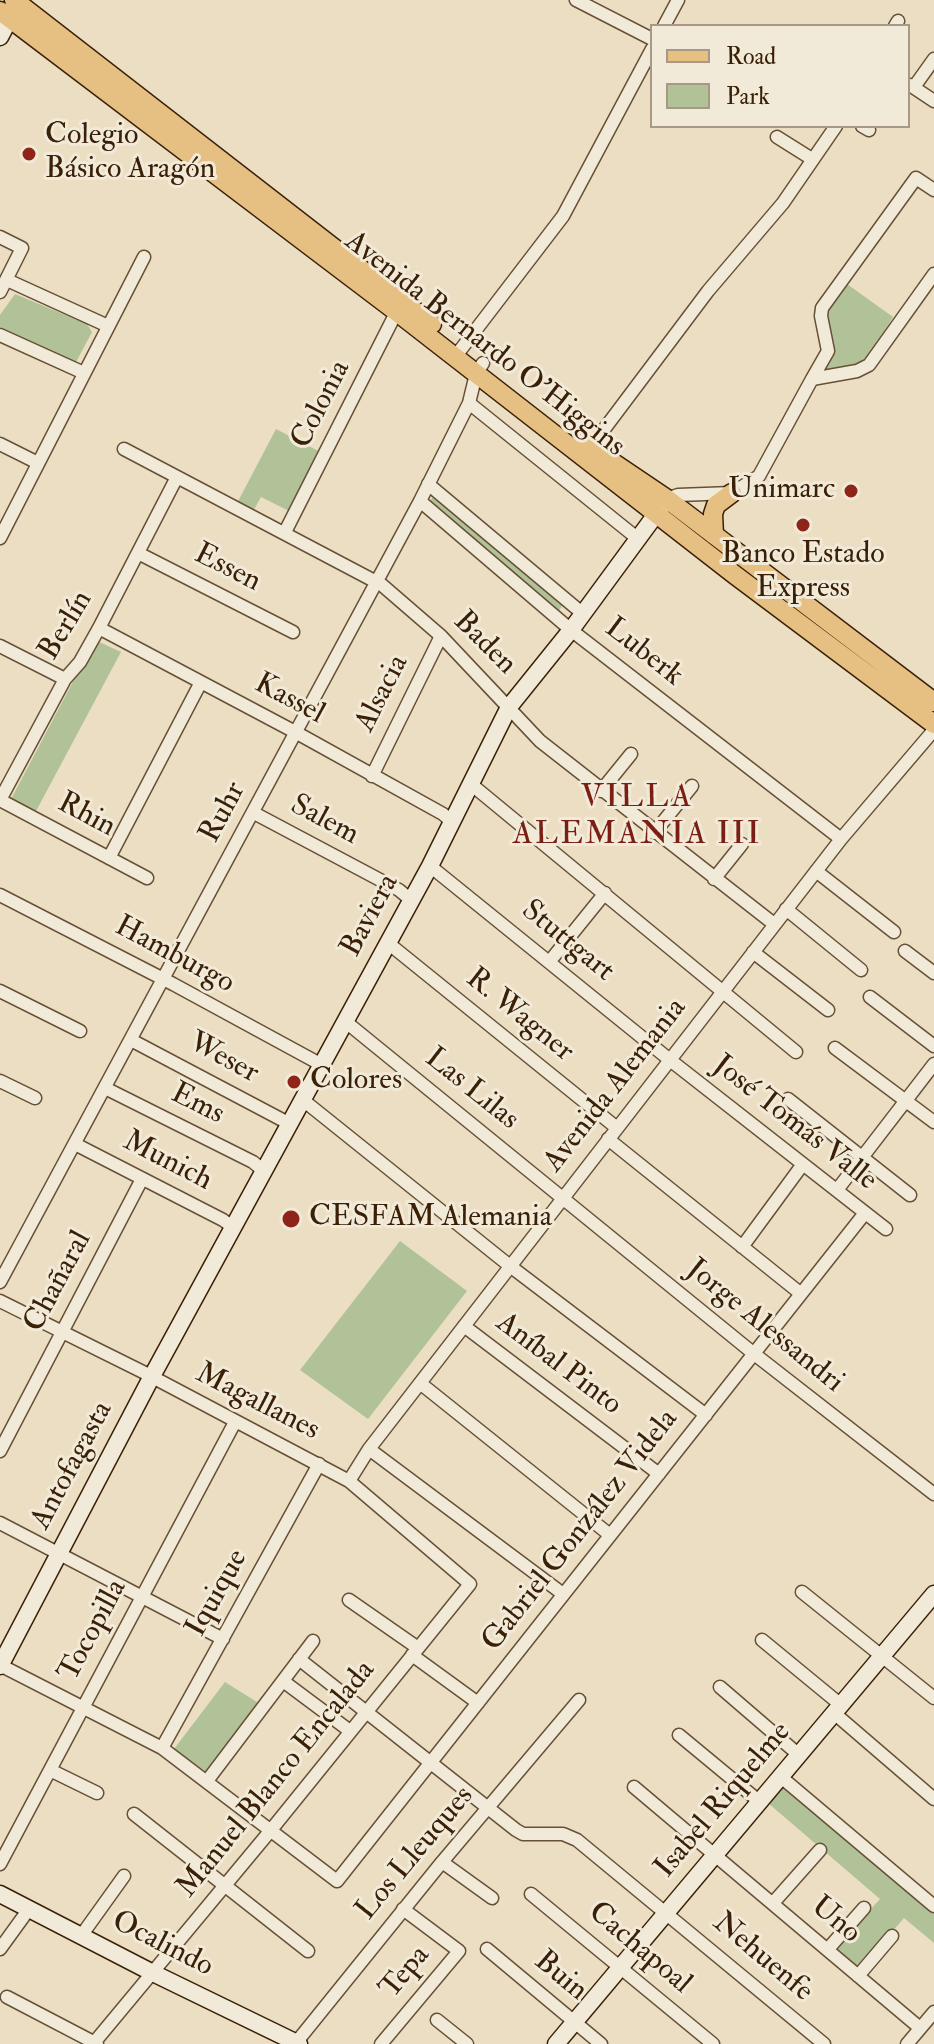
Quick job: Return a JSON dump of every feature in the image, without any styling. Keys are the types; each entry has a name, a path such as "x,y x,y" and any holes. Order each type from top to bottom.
{"main road":[{"name":"Avenida Bernardo O'Higgins","path":"14,7 802,614 934,702"},
{"name":"Avenida Bernardo O'Higgins","path":"479,368 590,448 662,506 714,535 802,614 934,724"},
{"path":"714,535 716,505 732,493"}],"street":[{"path":"576,0 650,38"},
{"path":"665,24 678,0"},
{"path":"0,37 14,7"},
{"path":"459,352 563,216 650,53"},
{"path":"934,59 911,85 934,101"},
{"path":"590,448 708,291 783,203 835,128"},
{"path":"777,137 812,159"},
{"path":"662,506 678,495 732,493 759,476 828,351 822,308 916,178 934,190"},
{"path":"0,237 22,248 0,292"},
{"path":"0,538 144,257"},
{"path":"812,379 857,371 869,365 934,274"},
{"path":"7,280 108,326"},
{"name":"Colonia","path":"285,532 400,306"},
{"path":"0,335 84,373"},
{"name":"Ruhr","path":"0,1282 420,501 469,403 479,368"},
{"name":"Avenida Bernardo O'Higgins","path":"469,403 637,538"},
{"path":"0,444 38,463"},
{"name":"Baden","path":"124,449 376,581 441,636 540,741 774,924"},
{"name":"Berlín","path":"0,800 65,679 80,662 99,628 177,477"},
{"name":"Luberk","path":"428,484 582,613"},
{"name":"Luberk","path":"420,501 571,630 841,839"},
{"name":"Baviera","path":"151,1378 430,866 509,707 571,630 662,506"},
{"name":"Essen","path":"138,553 293,632"},
{"name":"Kassel","path":"99,628 297,733 443,814 452,822"},
{"name":"Alsacia","path":"372,776 441,636"},
{"path":"0,646 65,679"},
{"path":"109,858 201,682"},
{"name":"Avenida Alemania","path":"349,1481 369,1449 774,924 934,730"},
{"path":"601,791 631,754"},
{"path":"472,785 796,1052"},
{"path":"654,833 692,786"},
{"name":"Rhin","path":"0,800 147,878"},
{"name":"Salem","path":"254,813 399,890 411,900"},
{"path":"714,879 742,844"},
{"name":"Stuttgart","path":"430,866 670,1060"},
{"path":"816,871 894,932"},
{"path":"550,961 605,893"},
{"name":"Hamburgo","path":"0,895 322,1065"},
{"path":"786,909 861,970"},
{"name":"R. Wagner","path":"388,943 617,1128"},
{"path":"905,951 934,973"},
{"path":"753,952 828,1010"},
{"path":"0,991 80,1031"},
{"path":"870,997 934,1046"},
{"name":"Las Lilas","path":"346,1022 563,1199"},
{"name":"Weser","path":"131,1040 290,1124"},
{"path":"835,1048 934,1122"},
{"name":"José Tomás Valle","path":"670,1060 886,1229"},
{"path":"837,1190 934,1064"},
{"path":"0,1081 35,1098"},
{"name":"Ems","path":"105,1088 253,1162 264,1171"},
{"path":"788,1099 910,1195"},
{"path":"303,1100 510,1266 706,1415"},
{"path":"608,1139 800,1293"},
{"name":"Munich","path":"75,1144 234,1228"},
{"path":"742,1247 803,1164"},
{"name":"Chañaral","path":"0,1451 142,1179"},
{"name":"Jorge Alessandri","path":"563,1199 934,1494"},
{"name":"Gabriel González Videla","path":"271,1830 337,1881 865,1213"},
{"name":"Magallanes","path":"0,1301 349,1481 470,1584"},
{"name":"Aníbal Pinto","path":"464,1326 659,1474"},
{"name":"Antofagasta","path":"0,1665 151,1378"},
{"path":"420,1383 610,1535"},
{"name":"Tocopilla","path":"0,1864 235,1422"},
{"path":"369,1449 563,1594"},
{"name":"Iquique","path":"162,1748 319,1464"},
{"path":"0,1523 223,1639"},
{"name":"Manuel Blanco Encalada","path":"95,2044 470,1584"},
{"path":"802,1592 934,1698"},
{"name":"Isabel Riquelme","path":"556,2044 934,1594"},
{"path":"349,1600 478,1703"},
{"path":"762,1640 934,1799"},
{"path":"207,1781 313,1641"},
{"name":"Nehuenfe","path":"299,1659 523,1834 571,1836 824,2044"},
{"path":"0,1665 162,1748 271,1830"},
{"path":"283,1681 350,1731"},
{"path":"720,1687 799,1755"},
{"name":"Los Lleuques","path":"297,2043 403,1909 579,1700"},
{"path":"679,1735 760,1802"},
{"path":"50,1770 97,1793"},
{"path":"781,1777 934,1906"},
{"name":"Uno","path":"634,1787 920,2028"},
{"path":"134,1814 308,1951"},
{"path":"773,1903 820,1850"},
{"path":"442,1862 492,1898"},
{"path":"81,1936 124,1876"},
{"name":"Ocalindo","path":"0,1894 297,2043"},
{"name":"Cachapoal","path":"531,1894 713,2044"},
{"path":"828,1949 864,1908"},
{"path":"0,1949 29,1909"},
{"name":"Tepa","path":"381,2044 459,1951 403,1909"},
{"path":"858,1976 892,1936"},
{"name":"Buin","path":"487,1949 601,2044"},
{"path":"7,1997 95,2044"},
{"path":"907,2044 934,2012"},
{"path":"437,2020 467,2044"}],"green space":[{"path":"847,284 893,317 869,356 857,366 822,371 834,352 827,311"},
{"path":"15,294 87,324 92,332 75,364 0,327 0,315"},
{"path":"276,429 326,455 295,514 261,497 251,515 235,507"},
{"path":"435,494 564,603 558,612 430,501"},
{"path":"95,640 121,652 35,813 10,801"},
{"path":"400,1241 467,1291 368,1419 300,1370"},
{"path":"225,1682 260,1704 208,1773 174,1749"},
{"path":"783,1784 934,1910 934,1943 904,1918 859,1970 833,1948 867,1909 869,1911 880,1899 768,1803"}],"place":[{"name":"Colegio Básico Aragón","path":"29,154"},
{"name":"Unimarc","path":"851,491"},
{"name":"Banco Estado Express","path":"803,525"},
{"name":"Colores","path":"294,1082"},
{"name":"CESFAM Alemania","path":"291,1219"}],"district":[{"name":"VILLA ALEMANIA III","path":"637,818"}]}
